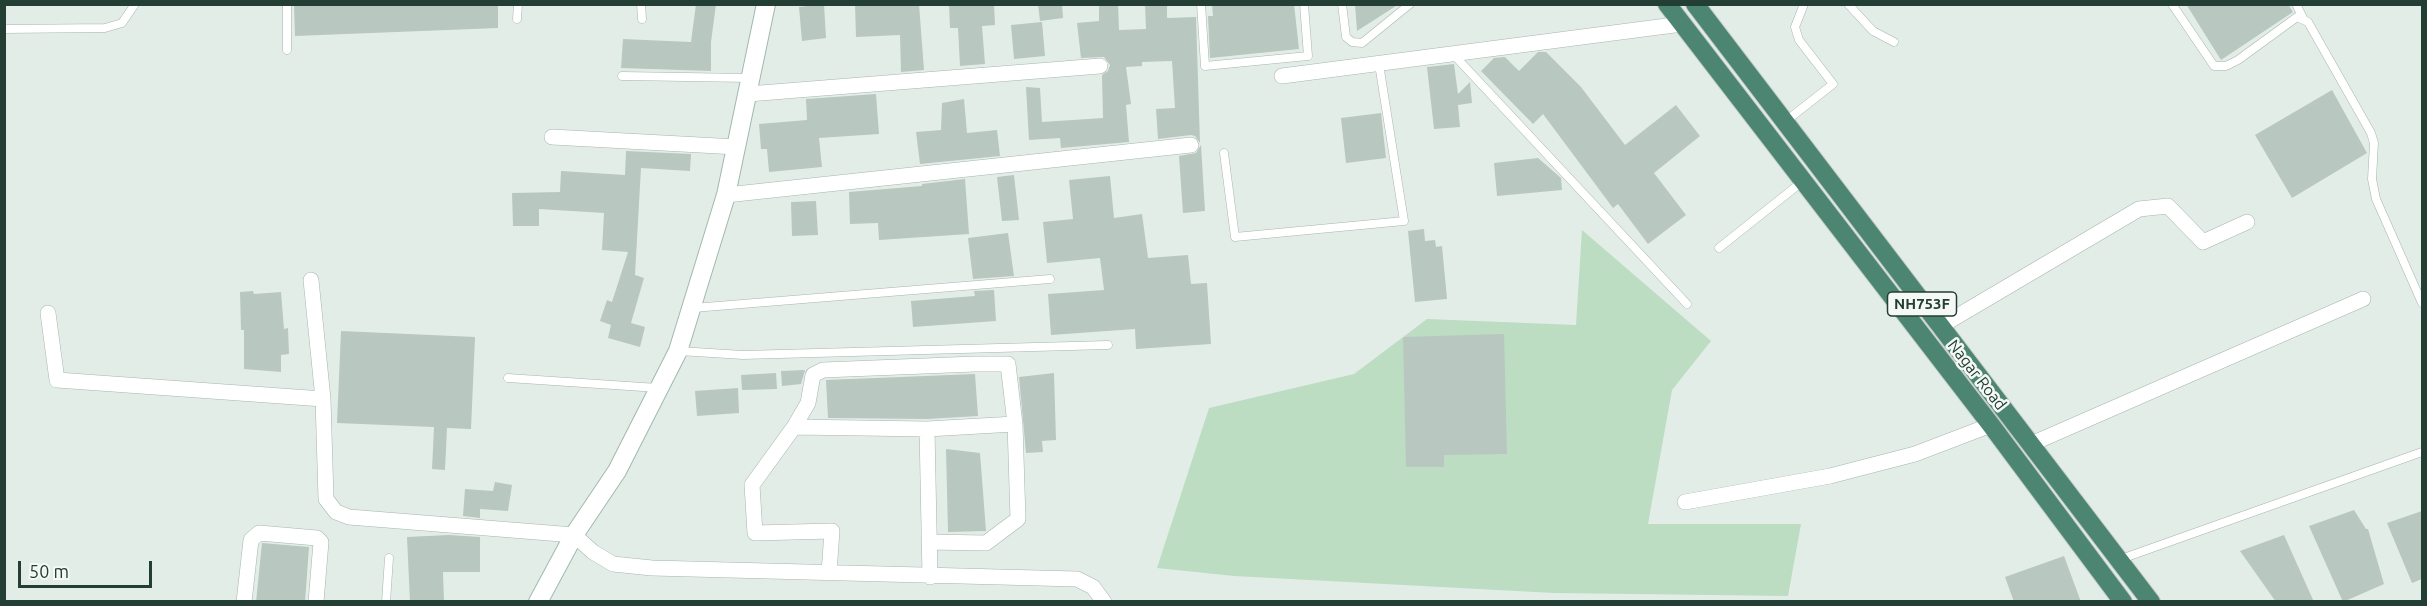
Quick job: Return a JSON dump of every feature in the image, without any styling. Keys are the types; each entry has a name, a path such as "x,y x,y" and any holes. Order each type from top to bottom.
{"highway":[{"name":"Nagar Road","path":"1667,4 1991,425 2122,602"},
{"name":"Nagar Road","path":"1695,4 1939,327 2151,602"}],"main road":[{"path":"538,602 574,535 617,471 678,351 726,195 766,4"}],"street":[{"path":"1282,76 1682,24"},
{"path":"749,86 1100,66"},
{"path":"552,137 736,147"},
{"path":"726,195 1191,145"},
{"path":"1939,327 2139,209 2168,206 2203,242 2247,222"},
{"path":"311,280 323,399 326,499 336,512 349,517 574,535 593,552 613,564 651,568 1077,579 1104,602"},
{"path":"2031,444 2363,299"},
{"path":"48,313 57,380 323,399"},
{"path":"829,573 832,531 755,533 752,485 794,427 808,403 809,383 813,375 823,370 1008,364 1014,424 1018,519 986,543 929,542"},
{"path":"794,427 927,429 1014,424"},
{"path":"1685,502 1830,476 1915,454 1991,425"},
{"path":"927,429 930,577"},
{"path":"244,602 251,540 259,533 317,538 321,542 316,602"}],"lane":[{"path":"4,29 105,28 122,23 135,4"},
{"path":"287,4 287,50"},
{"path":"517,19 518,4"},
{"path":"641,4 642,19"},
{"path":"1201,4 1205,66 1308,56 1304,4"},
{"path":"1342,4 1346,37 1352,42 1362,43 1410,4"},
{"path":"1785,122 1833,84 1799,40 1795,27 1804,4"},
{"path":"1848,4 1872,31 1894,42"},
{"path":"2172,4 2206,58 2214,66 2226,66 2289,21 2303,18"},
{"path":"2296,4 2371,133 2374,143 2372,179 2376,199 2422,303"},
{"path":"1453,54 1687,304"},
{"path":"1224,153 1235,237 1404,221 1379,64"},
{"path":"622,76 749,86"},
{"path":"1719,248 1803,181"},
{"path":"693,308 1050,279"},
{"path":"678,351 743,355 1108,345"},
{"path":"508,378 659,388"},
{"path":"2119,560 2422,452"},
{"path":"386,602 389,558"}],"green space":[{"path":"1582,230 1711,341 1672,390 1648,524 1801,524 1788,596 1554,593 1234,576 1157,568 1209,408 1354,374 1427,319 1576,325"}],"building":[{"path":"294,4 498,4 498,28 295,36"},
{"path":"696,4 716,4 711,42 711,71 621,68 623,39 691,42"},
{"path":"824,4 826,38 802,41 799,7"},
{"path":"855,4 919,4 924,70 901,72 900,35 856,37"},
{"path":"949,4 994,4 995,25 982,26 985,64 960,66 958,28 950,28"},
{"path":"1038,4 1062,4 1063,18 1040,21"},
{"path":"1099,4 1118,4 1119,30 1146,29 1145,4 1167,4 1167,18 1196,17 1200,143 1195,136 1191,135 1158,139 1156,109 1175,108 1172,61 1142,62 1142,66 1126,67 1131,104 1126,105 1129,142 1061,148 1060,138 1029,140 1026,87 1040,88 1042,122 1103,118 1102,75 1108,71 1110,65 1104,57 1081,58 1077,23 1099,21"},
{"path":"1212,4 1294,4 1299,49 1210,58 1208,16 1213,16"},
{"path":"1355,4 1399,4 1357,31"},
{"path":"2186,4 2288,4 2293,12 2221,60"},
{"path":"1042,22 1045,56 1014,59 1011,25"},
{"path":"1538,52 1546,52 1581,87 1625,145 1676,105 1700,136 1654,173 1686,215 1648,244 1618,204 1613,208 1543,114 1533,124 1481,71 1494,58 1505,57 1519,71"},
{"path":"1454,64 1458,94 1470,82 1472,103 1458,105 1460,127 1434,129 1427,67"},
{"path":"2332,90 2367,153 2292,198 2255,135"},
{"path":"876,94 879,134 819,138 822,167 769,172 767,149 761,149 759,124 807,120 806,99"},
{"path":"964,99 967,133 997,130 1000,156 920,164 916,132 941,130 942,103"},
{"path":"1381,113 1386,158 1346,163 1341,118"},
{"path":"1201,145 1205,211 1183,213 1179,156 1196,153"},
{"path":"626,151 691,154 690,171 641,168 635,275 644,278 631,323 645,327 640,347 608,338 611,325 600,321 607,300 612,302 628,252 602,250 604,213 539,209 539,226 513,226 512,193 560,192 561,171 625,175"},
{"path":"1538,158 1561,178 1562,190 1497,196 1494,163"},
{"path":"1014,175 1019,220 1002,221 997,177"},
{"path":"1110,176 1114,218 1142,214 1148,258 1188,255 1191,284 1207,283 1211,344 1136,349 1135,329 1051,335 1048,294 1104,290 1100,258 1047,263 1043,222 1073,219 1069,180"},
{"path":"965,179 969,234 879,240 878,223 850,224 849,192 922,186 922,184"},
{"path":"816,201 818,235 792,236 791,202"},
{"path":"1424,229 1425,241 1435,240 1436,247 1442,246 1447,299 1415,302 1408,231"},
{"path":"1008,233 1014,276 973,279 968,238"},
{"path":"994,290 996,321 913,327 911,301 975,296 974,291"},
{"path":"253,291 254,294 281,292 284,329 288,328 289,354 281,355 281,372 244,369 244,330 241,330 240,292"},
{"path":"341,331 475,337 471,429 447,428 445,470 432,469 434,427 337,423"},
{"path":"1504,334 1507,454 1444,455 1444,467 1406,467 1403,337"},
{"path":"805,370 801,384 782,386 781,371"},
{"path":"776,373 777,389 742,390 741,375"},
{"path":"1054,373 1056,440 1042,441 1043,452 1026,453 1019,377"},
{"path":"975,374 978,416 927,419 828,418 826,380"},
{"path":"738,388 739,413 697,416 695,391"},
{"path":"946,449 980,453 986,531 948,532"},
{"path":"495,482 512,485 508,511 480,509 480,518 463,516 465,489 493,491"},
{"path":"2354,510 2368,529 2384,584 2343,602 2309,526"},
{"path":"2422,511 2422,579 2412,583 2387,523"},
{"path":"449,535 480,537 480,572 443,572 444,602 410,602 407,537"},
{"path":"2284,535 2314,602 2276,602 2240,551"},
{"path":"262,543 309,547 305,602 256,602"},
{"path":"2064,556 2081,602 2014,602 2005,577"}]}
